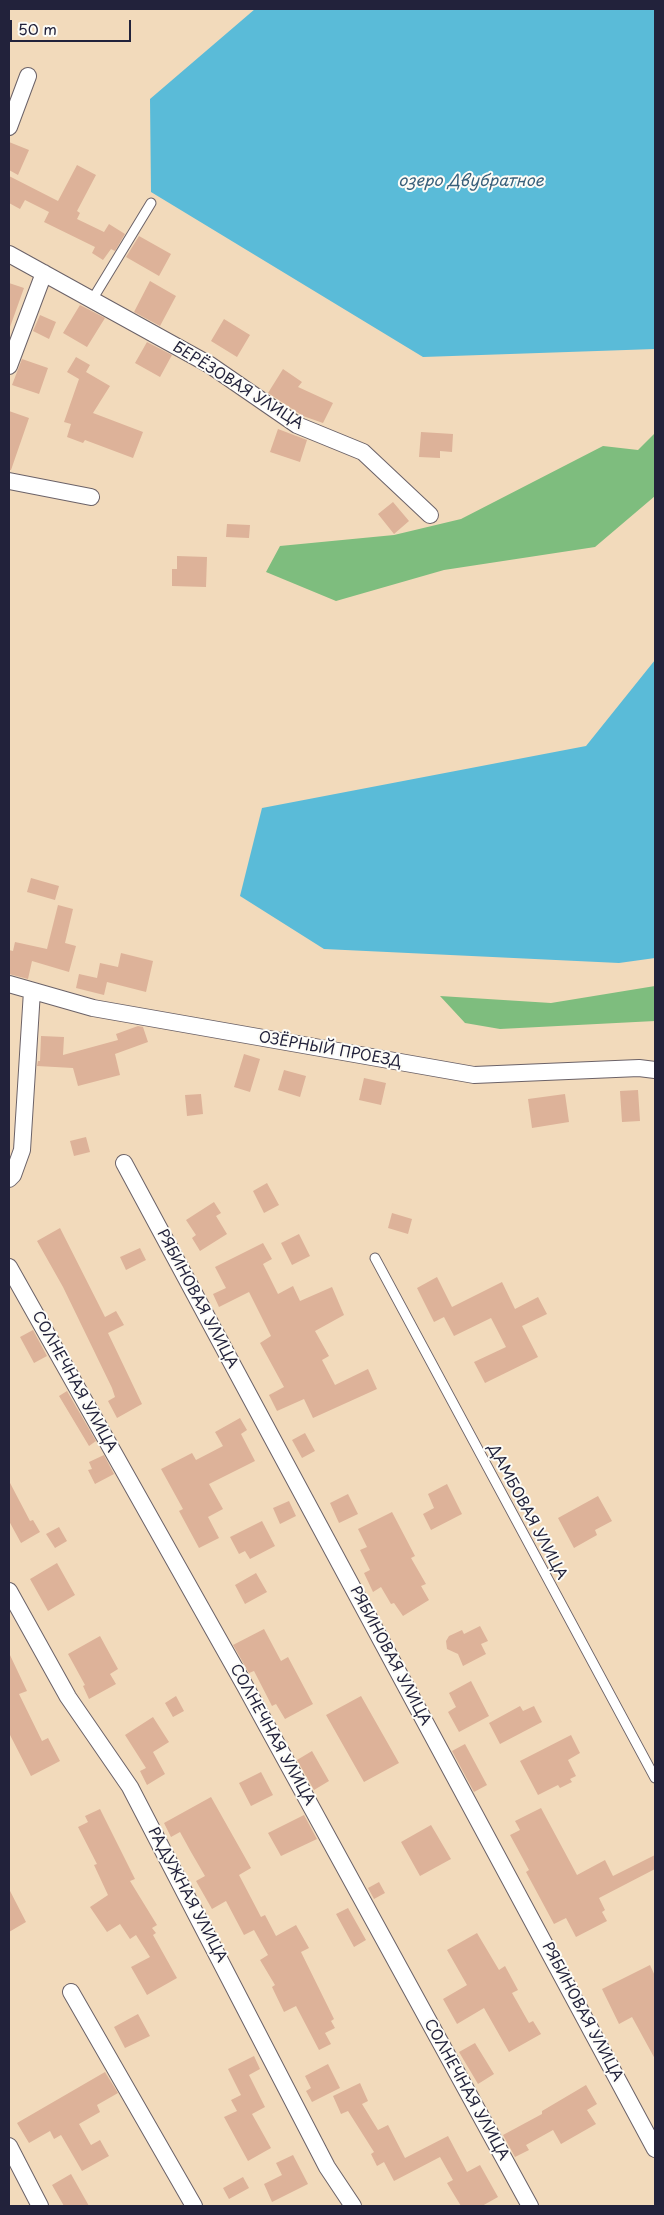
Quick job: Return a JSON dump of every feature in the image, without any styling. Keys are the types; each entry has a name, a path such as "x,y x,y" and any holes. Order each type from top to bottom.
{"street":[{"path":"9,127 28,76"},
{"name":"БЕРЁЗОВАЯ УЛИЦА","path":"9,254 210,365 296,425 363,452 430,515"},
{"path":"9,366 44,273"},
{"path":"9,481 91,497"},
{"name":"ОЗЁРНЫЙ ПРОЕЗД","path":"9,984 93,1008 474,1075 639,1068 655,1070"},
{"path":"9,1178 13,1175 22,1150 32,991"},
{"name":"РЯБИНОВАЯ УЛИЦА","path":"124,1163 655,2149"},
{"name":"СОЛНЕЧНАЯ УЛИЦА","path":"9,1267 244,1686 530,2206"},
{"name":"РАДУЖНАЯ УЛИЦА","path":"9,1591 68,1697 130,1787 327,2167 353,2206"},
{"path":"71,1992 194,2206"},
{"path":"9,2146 40,2206"}],"lane":[{"path":"92,300 151,203"},
{"name":"ДАМБОВАЯ УЛИЦА","path":"375,1258 655,1778"}],"green space":[{"path":"655,433 655,496 595,547 444,570 336,601 266,572 280,546 394,535 461,519 603,446 638,450"},
{"path":"655,986 655,1021 500,1029 465,1023 440,996 551,1003"}],"water":[{"name":"озеро Двубратное","path":"255,9 655,9 655,349 423,357 151,192 150,99"},
{"path":"655,660 655,958 619,963 324,949 240,896 262,808 586,746"}],"building":[{"path":"9,142 29,150 18,175 9,170"},
{"path":"77,165 96,175 77,211 80,213 77,219 104,232 109,224 125,234 115,251 111,249 103,260 92,253 95,247 44,222 49,212 25,200 20,209 9,203 9,176 58,201"},
{"path":"139,236 171,254 159,276 126,257"},
{"path":"150,281 176,296 160,326 134,312"},
{"path":"9,283 24,288 10,327 9,327"},
{"path":"80,305 105,318 87,347 63,333"},
{"path":"40,315 56,322 49,339 33,331"},
{"path":"224,319 250,335 237,357 211,341"},
{"path":"147,342 172,355 160,377 135,363"},
{"path":"76,357 90,365 86,372 110,386 93,413 143,432 133,458 85,440 83,443 67,437 71,424 64,422 79,379 67,372"},
{"path":"22,359 48,368 39,394 12,385"},
{"path":"283,369 302,382 298,387 333,403 323,423 303,416 268,393"},
{"path":"9,411 29,418 11,470 9,470"},
{"path":"278,429 307,440 300,462 270,452"},
{"path":"421,432 453,434 452,452 440,451 440,458 419,457"},
{"path":"393,502 409,521 394,534 378,514"},
{"path":"227,524 250,525 249,538 226,537"},
{"path":"177,556 207,557 206,587 172,586 172,569 177,569"},
{"path":"31,878 59,886 55,900 27,892"},
{"path":"58,905 73,909 65,943 76,946 69,972 32,961 28,979 9,974 9,950 13,951 15,942 47,949"},
{"path":"121,953 153,961 146,992 107,982 104,995 76,988 79,974 97,978 100,963 118,967"},
{"path":"138,1026 143,1027 148,1042 115,1054 120,1075 78,1086 73,1068 37,1066 38,1061 40,1061 41,1036 64,1037 63,1055 118,1040 116,1034"},
{"path":"244,1054 260,1059 250,1092 234,1087"},
{"path":"284,1070 306,1076 300,1097 278,1090"},
{"path":"364,1078 386,1083 381,1105 359,1100"},
{"path":"638,1090 640,1121 622,1122 620,1091"},
{"path":"201,1094 203,1114 187,1116 185,1095"},
{"path":"565,1094 569,1122 532,1128 528,1099"},
{"path":"86,1137 90,1152 74,1156 70,1141"},
{"path":"267,1183 279,1205 264,1213 253,1191"},
{"path":"214,1202 221,1213 216,1216 227,1234 200,1251 192,1238 196,1235 186,1220"},
{"path":"392,1213 412,1219 408,1234 388,1228"},
{"path":"60,1228 105,1317 116,1311 124,1325 108,1333 142,1404 117,1418 108,1401 115,1397 112,1388 63,1287 37,1241"},
{"path":"299,1234 310,1256 292,1265 281,1243"},
{"path":"263,1243 272,1259 263,1264 278,1294 293,1286 300,1301 332,1287 344,1315 315,1331 329,1356 322,1360 335,1385 368,1369 377,1389 313,1418 304,1399 277,1411 269,1395 284,1387 260,1343 271,1336 249,1292 219,1307 213,1294 226,1288 215,1267"},
{"path":"140,1248 146,1260 126,1270 120,1257"},
{"path":"437,1277 452,1307 502,1282 515,1309 538,1297 547,1314 522,1326 538,1357 485,1383 474,1362 506,1347 491,1318 454,1336 444,1317 434,1322 417,1288"},
{"path":"33,1330 47,1356 34,1363 20,1337"},
{"path":"67,1391 96,1441 89,1446 59,1396"},
{"path":"240,1418 247,1430 241,1434 255,1461 209,1484 223,1509 208,1517 219,1538 199,1548 179,1511 183,1509 161,1469 192,1453 196,1460 223,1446 215,1432"},
{"path":"305,1433 315,1451 302,1458 292,1440"},
{"path":"104,1455 114,1474 95,1484 88,1470 92,1469 89,1462"},
{"path":"9,1481 30,1521 33,1520 40,1532 21,1543 9,1521"},
{"path":"447,1484 462,1514 431,1530 423,1514 434,1508 428,1494"},
{"path":"348,1494 358,1514 339,1523 330,1503"},
{"path":"598,1496 612,1521 595,1530 597,1535 574,1548 558,1518"},
{"path":"289,1501 296,1516 280,1524 273,1508"},
{"path":"392,1512 415,1556 411,1558 426,1584 421,1586 429,1600 403,1616 394,1603 391,1604 381,1587 373,1592 364,1573 370,1570 360,1550 367,1547 358,1529"},
{"path":"262,1521 275,1546 250,1559 245,1551 239,1554 230,1537"},
{"path":"59,1527 67,1541 55,1548 46,1534"},
{"path":"57,1563 75,1595 48,1611 30,1579"},
{"path":"256,1573 267,1592 245,1604 235,1585"},
{"path":"480,1626 488,1641 481,1644 486,1654 463,1666 458,1654 447,1649 446,1641 449,1636 462,1630 464,1634"},
{"path":"264,1629 281,1661 288,1657 313,1704 285,1719 276,1704 272,1706 254,1671 249,1673 233,1645"},
{"path":"100,1636 118,1669 110,1674 116,1684 89,1699 83,1686 85,1685 68,1654"},
{"path":"9,1653 27,1691 19,1694 42,1741 48,1738 60,1761 31,1776 9,1733"},
{"path":"471,1681 489,1716 459,1732 448,1712 456,1707 449,1693"},
{"path":"176,1696 184,1711 173,1717 165,1703"},
{"path":"361,1696 399,1763 364,1782 326,1715"},
{"path":"520,1706 523,1711 534,1706 542,1722 500,1744 489,1723"},
{"path":"153,1717 169,1742 153,1752 165,1774 147,1785 140,1771 146,1768 125,1735"},
{"path":"571,1735 580,1753 568,1760 576,1776 570,1779 572,1782 560,1788 558,1785 538,1795 520,1761"},
{"path":"465,1744 487,1785 474,1792 452,1751"},
{"path":"312,1751 329,1781 314,1790 297,1760"},
{"path":"261,1772 273,1795 251,1806 239,1783"},
{"path":"211,1797 251,1868 239,1875 261,1917 265,1915 276,1936 296,1925 309,1948 301,1952 334,2019 331,2021 335,2028 325,2033 331,2044 319,2050 296,2006 284,2012 272,1987 275,1985 260,1960 268,1955 254,1930 244,1935 226,1901 212,1909 196,1881 205,1876 180,1832 171,1837 164,1823"},
{"path":"541,1808 577,1875 605,1860 613,1876 655,1855 655,1869 599,1898 605,1910 602,1912 607,1921 576,1937 566,1918 554,1924 526,1872 529,1870 510,1835 520,1830 515,1821"},
{"path":"100,1809 135,1879 130,1881 157,1925 152,1928 156,1933 153,1935 177,1978 147,1995 131,1967 150,1957 136,1935 130,1939 120,1924 107,1932 90,1907 108,1895 94,1865 97,1864 78,1827 88,1822 85,1816"},
{"path":"304,1815 317,1839 281,1856 268,1833"},
{"path":"431,1825 451,1859 420,1876 401,1842"},
{"path":"379,1882 385,1893 374,1899 368,1888"},
{"path":"9,1889 26,1922 9,1932"},
{"path":"348,1908 366,1940 354,1947 336,1914"},
{"path":"477,1933 499,1970 505,1966 518,1990 512,1993 529,2023 533,2021 541,2034 509,2052 484,2008 457,2024 443,1999 467,1985 447,1950"},
{"path":"650,1965 655,1976 655,2059 632,2017 619,2024 602,1989"},
{"path":"138,2014 150,2036 125,2048 114,2027"},
{"path":"475,2043 494,2074 478,2084 459,2052"},
{"path":"254,2056 260,2069 249,2075 265,2107 252,2114 271,2148 248,2161 224,2117 237,2111 231,2100 241,2095 228,2069"},
{"path":"328,2064 340,2088 312,2102 306,2091 311,2088 305,2076"},
{"path":"105,2072 118,2093 97,2105 100,2112 79,2124 91,2145 100,2140 109,2156 82,2171 61,2135 54,2139 50,2131 29,2143 17,2123"},
{"path":"360,2083 368,2101 362,2104 378,2130 388,2125 405,2158 448,2136 467,2172 480,2165 498,2197 482,2206 461,2206 447,2183 453,2180 440,2157 394,2181 384,2162 377,2166 371,2154 374,2152 348,2111 341,2114 333,2096"},
{"path":"586,2085 597,2104 587,2110 596,2124 561,2144 553,2130 526,2145 529,2150 515,2157 503,2135 542,2114 542,2111"},
{"path":"293,2155 308,2184 272,2202 264,2184 282,2175 276,2163"},
{"path":"71,2174 89,2206 64,2206 52,2185"},
{"path":"243,2177 249,2188 229,2199 223,2188"}]}
